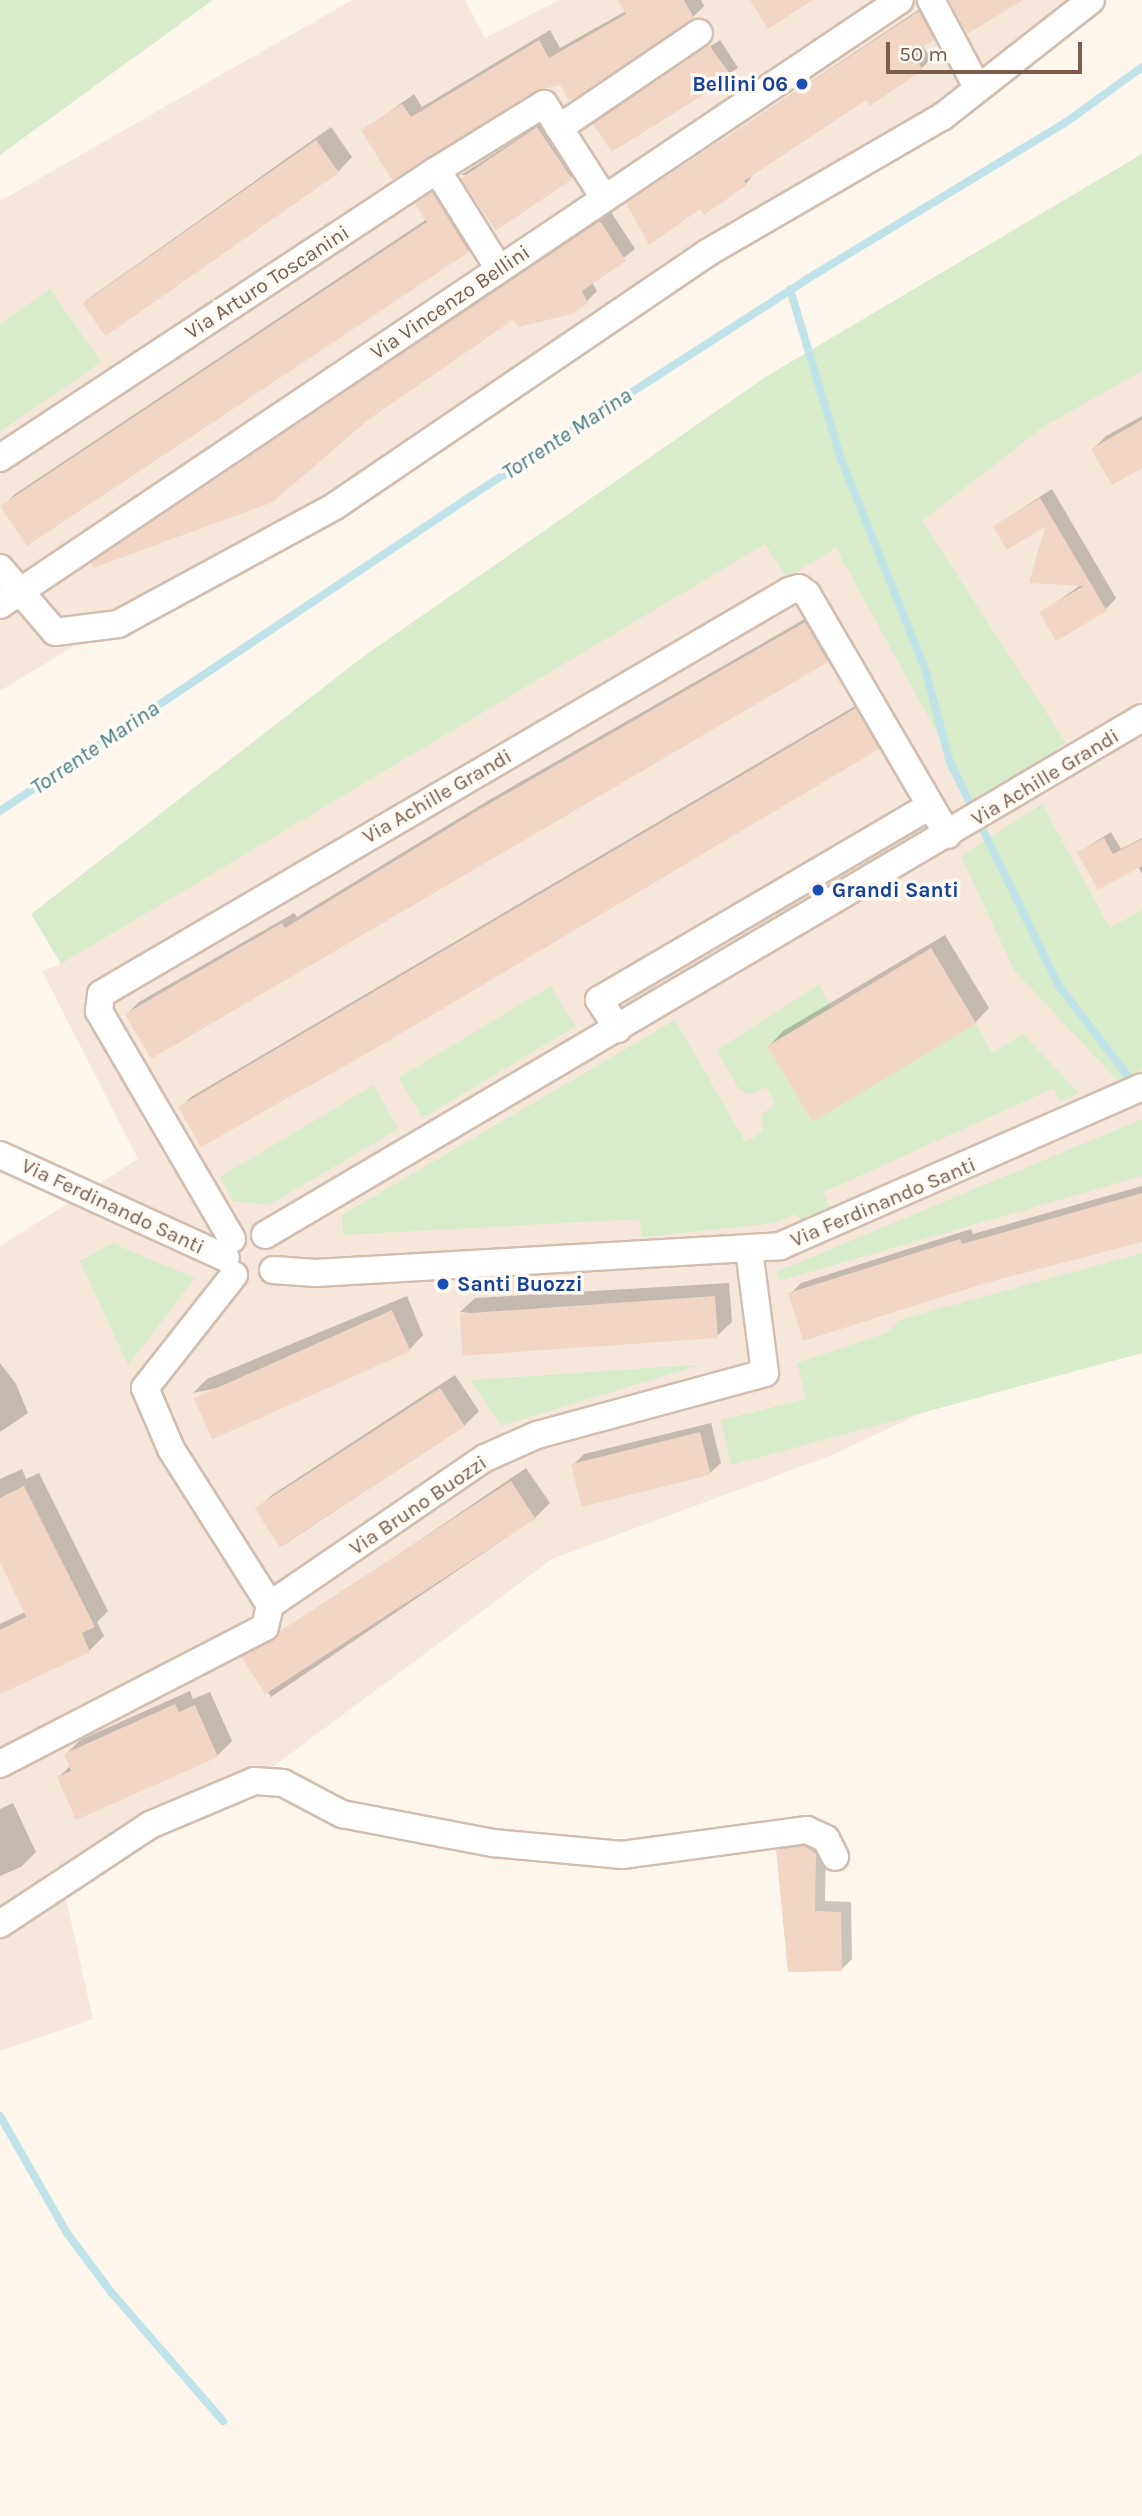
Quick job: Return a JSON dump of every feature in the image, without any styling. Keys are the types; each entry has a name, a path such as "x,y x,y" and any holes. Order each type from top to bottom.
{"street":[{"name":"Via Vincenzo Bellini","path":"10,598 900,0"},
{"path":"930,0 978,87"},
{"path":"0,568 10,598 55,632 118,624 335,506 707,253 942,117 1091,0"},
{"path":"604,198 559,128 699,33"},
{"name":"Via Arturo Toscanini","path":"0,458 437,170 544,104 559,128"},
{"path":"437,170 499,269"},
{"name":"Via Achille Grandi","path":"231,1257 99,1011 98,999 106,989 794,589 807,594 930,806 958,829"},
{"name":"Via Achille Grandi","path":"265,1235 958,829 1142,718"},
{"path":"618,1028 599,1000 930,806"},
{"name":"Via Ferdinando Santi","path":"0,1155 231,1257 250,1282 273,1270 316,1273 780,1246 1134,1092"},
{"name":"Via Ferdinando Santi","path":"231,1257 252,1231 265,1235"},
{"path":"265,1235 275,1247 273,1270"},
{"name":"Via Bruno Buozzi","path":"0,1764 265,1627 270,1605 485,1458 537,1435 765,1373 749,1249"},
{"path":"231,1257 145,1388 171,1449 270,1605"},
{"path":"0,1924 150,1825 254,1781 283,1783 342,1814 493,1843 622,1855 807,1830 826,1839 835,1857"}],"shaded area":[{"path":"352,0 465,0 485,38 559,0 1092,0 700,265 0,691 0,201"},
{"path":"1142,317 1142,1310 832,1455 552,1559 254,1781 65,1894 93,2019 0,2051 0,1246 138,1159 42,971 61,964","holes":["112,1243 194,1278 194,1279 81,1262","699,1364 501,1426 470,1380 471,1380"]}],"green space":[{"path":"0,0 213,0 0,155"},
{"path":"1142,154 1142,371 1043,427 922,521 1066,743 974,801 836,548 787,578 765,544 61,964 31,914 364,656 767,376"},
{"path":"50,289 101,362 0,432 0,324"},
{"path":"1042,804 1110,928 1142,910 1142,1068 1120,1083 1014,970 961,856"},
{"path":"819,985 831,1007 767,1046 812,1121 976,1024 992,1053 1023,1034 1079,1093 1060,1101 1054,1088 824,1192 829,1207 801,1220 795,1214 775,1223 642,1237 639,1219 343,1235 342,1215 675,1020 745,1142 755,1137 763,1130 762,1115 775,1103 766,1087 750,1094 739,1090 717,1050"},
{"path":"551,986 575,1026 423,1118 398,1078"},
{"path":"374,1085 398,1129 269,1205 233,1201 220,1177"},
{"path":"1142,1119 1142,1176 779,1281 776,1272"},
{"path":"112,1243 195,1278 128,1365 80,1261"},
{"path":"1142,1253 1142,1353 731,1465 721,1420 806,1399 797,1363 887,1333 899,1320"},
{"path":"703,1364 501,1426 470,1380"}],"building":[{"path":"617,0 684,0 694,18 575,98 568,99 560,85 536,91 392,180 361,130 402,104 411,117 539,40 549,58 626,14"},
{"path":"750,0 813,0 768,29"},
{"path":"949,0 1023,0 967,34"},
{"path":"919,11 934,40 912,54 923,70 870,106 866,100 744,181 747,185 704,215 700,209 649,245 626,203"},
{"path":"709,45 732,77 612,152 593,124"},
{"path":"537,127 572,179 496,231 461,178"},
{"path":"316,140 339,173 105,336 83,303"},
{"path":"432,192 469,252 27,546 0,506 427,222 415,204"},
{"path":"600,221 626,261 582,291 588,303 572,314 519,327 513,320 368,420 273,502 93,568 91,563"},
{"path":"1142,420 1142,468 1112,485 1091,449"},
{"path":"1040,498 1107,611 1056,641 1039,612 1084,586 1029,583 1045,527 1007,550 993,526"},
{"path":"805,622 828,662 151,1059 125,1014 282,923 285,928 475,812"},
{"path":"856,708 879,749 380,1046 201,1147 178,1107"},
{"path":"1104,838 1113,854 1142,839 1142,866 1098,890 1077,852"},
{"path":"931,948 976,1023 813,1122 767,1046"},
{"path":"1142,1193 1142,1242 986,1283 803,1341 788,1293 960,1239 962,1244"},
{"path":"715,1296 718,1338 463,1356 460,1314"},
{"path":"392,1310 410,1351 212,1439 194,1398"},
{"path":"440,1388 465,1427 280,1547 255,1508"},
{"path":"700,1432 711,1475 582,1507 571,1464"},
{"path":"511,1481 536,1519 265,1694 241,1656"},
{"path":"24,1486 95,1627 82,1633 90,1652 0,1694 0,1630 26,1617 0,1562 0,1498"},
{"path":"175,1704 179,1712 195,1705 218,1757 76,1820 57,1777 71,1771 64,1754"},
{"path":"804,1846 816,1854 815,1911 841,1912 842,1971 788,1972 776,1850"}],"waterway":[{"name":"Torrente Marina","path":"0,811 474,494 807,279 1065,123 1142,67"},
{"path":"790,289 841,459 925,669 950,762 1059,986 1134,1084"},
{"path":"0,2116 67,2233 111,2292 223,2421"}],"place":[{"name":"Bellini 06","path":"802,84"},
{"name":"Grandi Santi","path":"818,890"},
{"name":"Santi Buozzi","path":"443,1284"}]}
